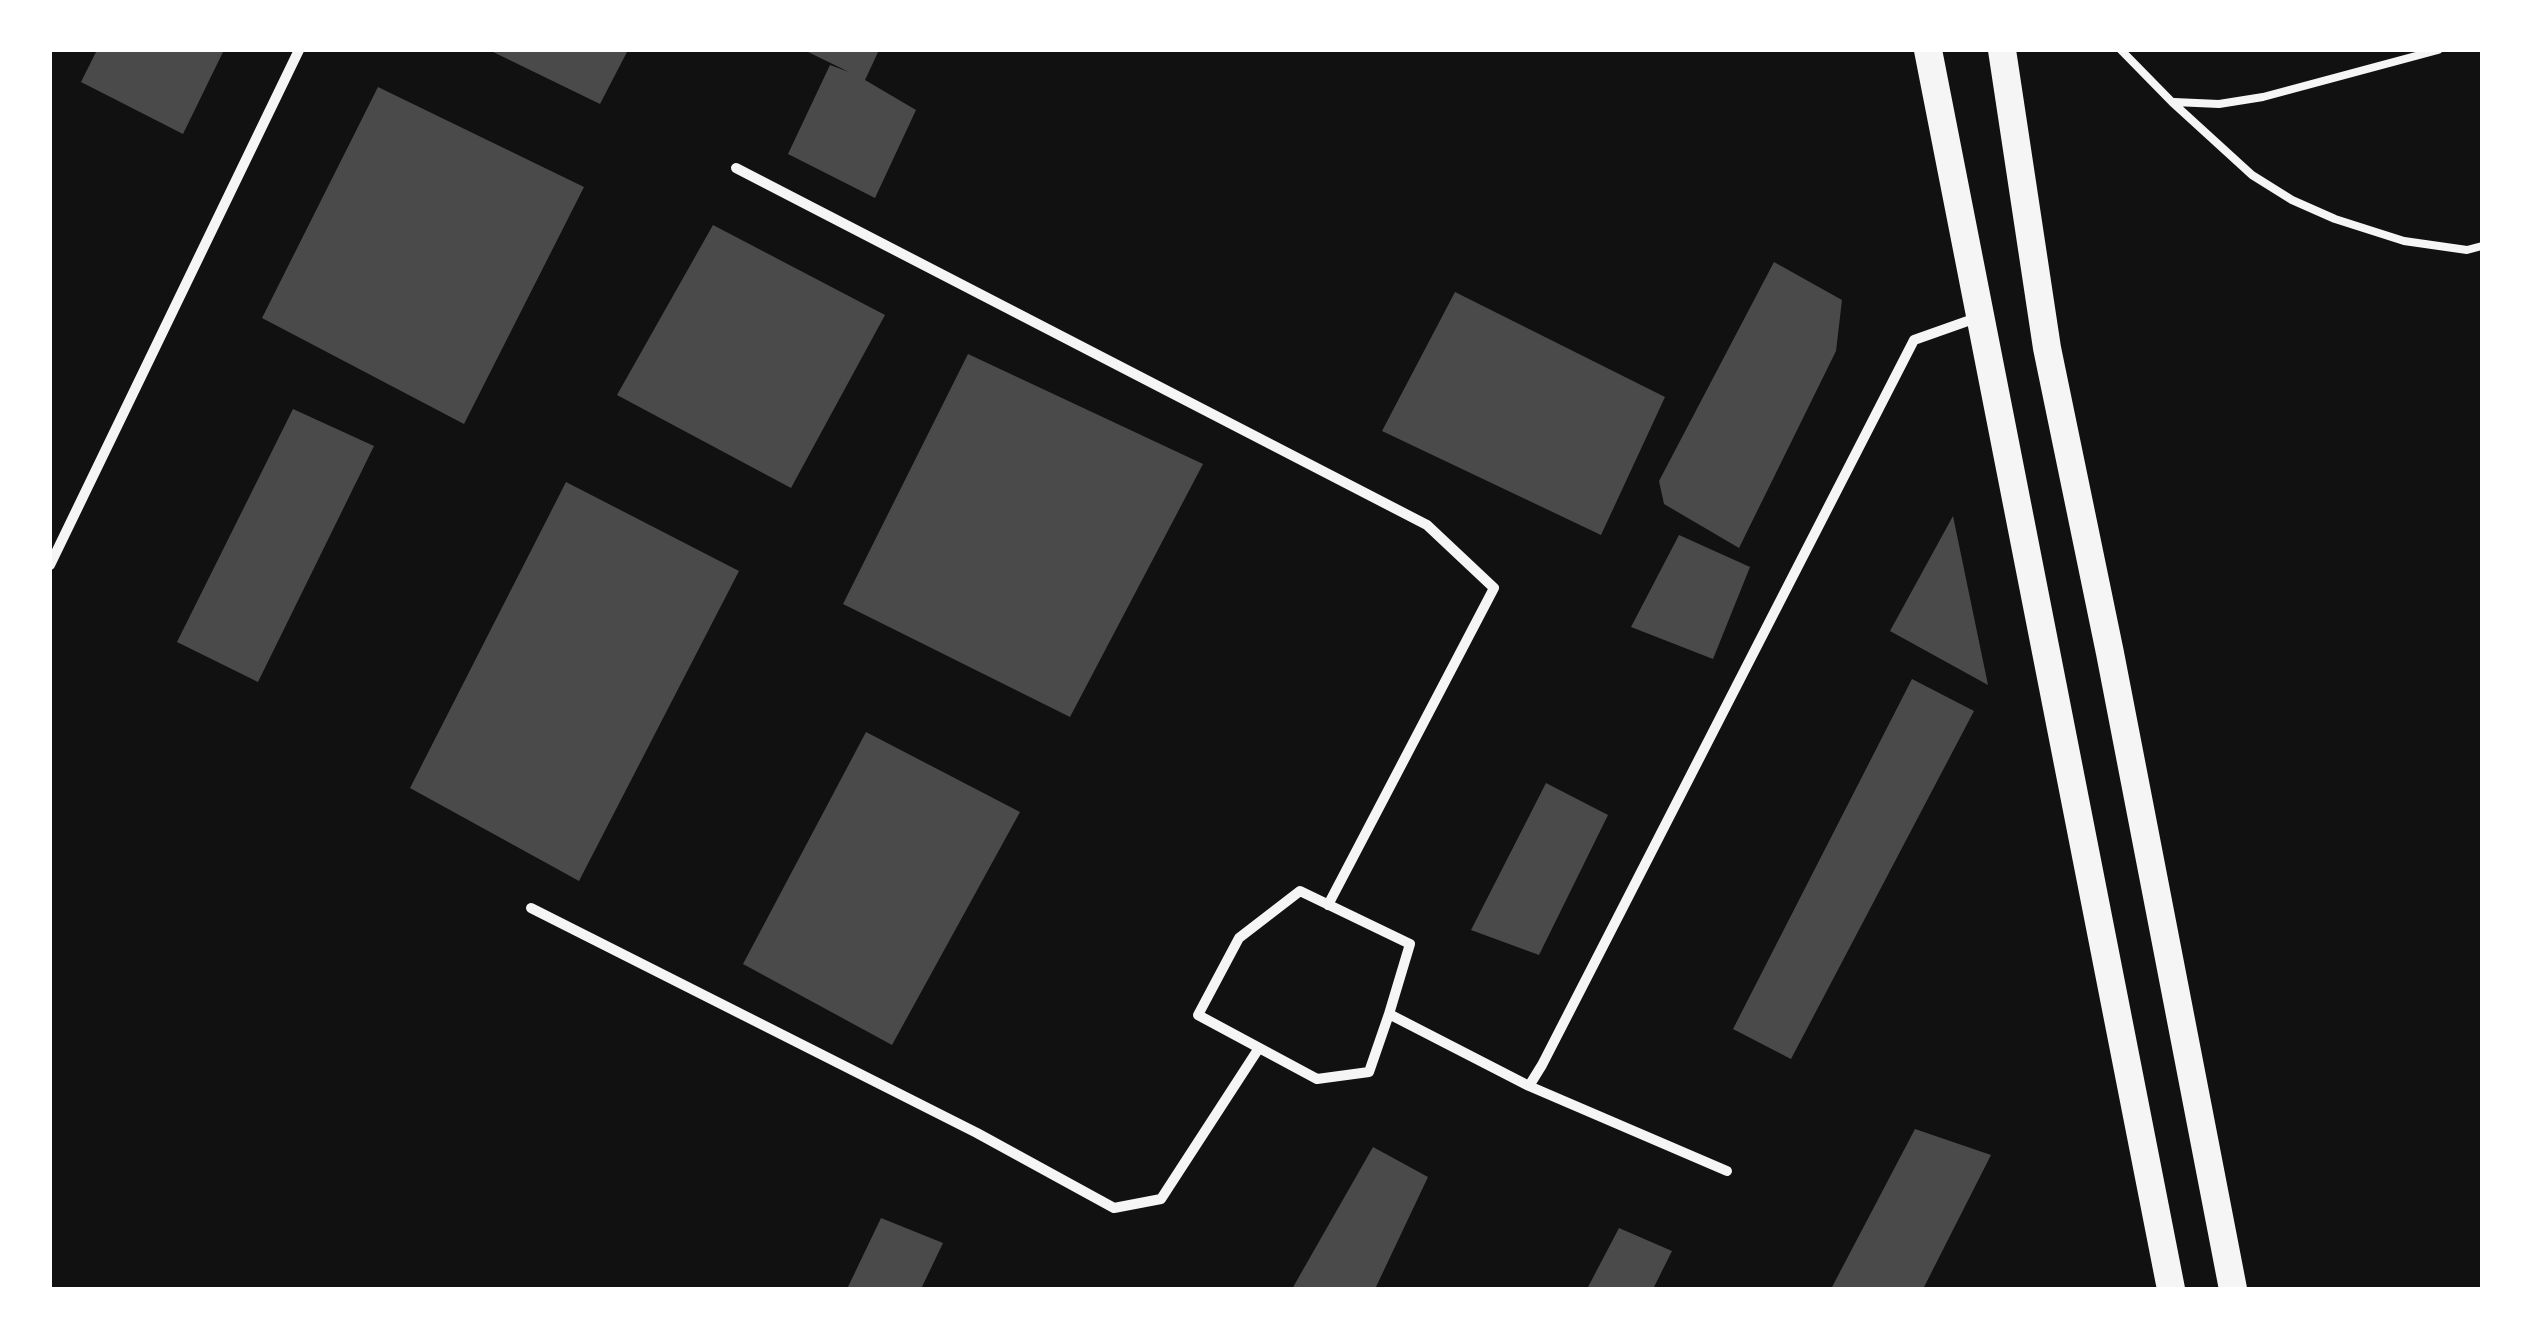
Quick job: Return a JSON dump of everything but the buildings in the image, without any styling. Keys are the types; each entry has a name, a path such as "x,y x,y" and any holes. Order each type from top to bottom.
{"highway":[{"path":"1928,50 2171,1289"},
{"path":"2002,50 2046,348 2110,653 2233,1289"}],"street":[{"path":"50,565 299,50"},
{"path":"736,168 1427,525 1494,588 1328,905"},
{"path":"1529,1086 1914,340 1979,317"},
{"path":"1300,891 1410,944 1388,1014 1369,1072 1317,1079 1198,1015 1239,938 1300,891"},
{"path":"532,908 977,1133 1114,1208 1162,1199 1259,1048"},
{"path":"1388,1014 1529,1086 1726,1171"}],"lane":[{"path":"2121,50 2252,176 2292,200 2335,219 2404,241 2467,250 2482,246"},
{"path":"2172,102 2218,104 2263,97 2438,50"}]}
